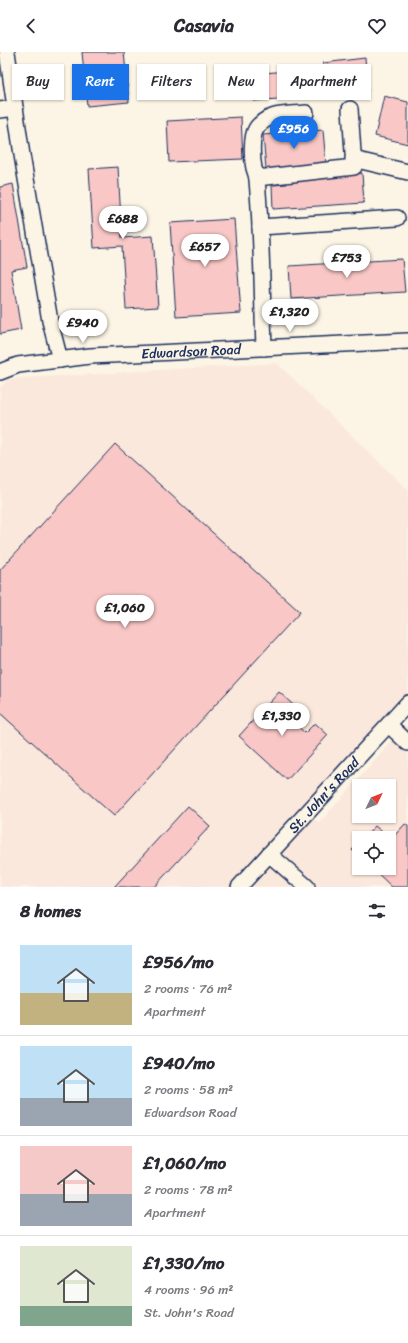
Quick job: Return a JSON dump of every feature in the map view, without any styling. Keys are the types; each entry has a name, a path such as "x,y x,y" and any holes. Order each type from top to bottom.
{"street":[{"path":"0,53 7,52 50,321 60,360"},
{"path":"0,110 15,108"},
{"path":"257,178 354,167 350,109"},
{"path":"264,348 260,227 257,178 254,168 254,131 259,124 272,116 306,113"},
{"path":"353,159 408,172"},
{"path":"260,227 397,218"},
{"name":"Edwardson Road","path":"0,372 18,365 90,356 408,342"},
{"name":"St. John's Road","path":"239,887 408,703"},
{"path":"388,725 408,743"},
{"path":"269,854 307,887"}],"shaded area":[{"path":"277,363 408,490 408,703 307,812 319,823 352,786 352,823 396,823 396,779 358,779 408,723 408,887 0,887 0,388 8,379"}],"building":[{"path":"82,52 124,52 125,64 83,64"},
{"path":"365,58 366,64 323,64"},
{"path":"277,72 277,99 269,100 269,73"},
{"path":"384,96 408,102 408,144 375,136"},
{"path":"86,100 129,100 129,102 87,106"},
{"path":"241,117 243,159 169,162 167,121"},
{"path":"323,130 326,164 266,169 263,135"},
{"path":"118,167 122,238 153,236 158,307 126,309 122,246 94,248 89,169"},
{"path":"362,173 364,203 273,209 272,185 287,184 286,178"},
{"path":"13,184 27,267 11,270 21,330 0,334 0,187"},
{"path":"234,219 241,313 176,317 170,223"},
{"path":"402,259 405,292 291,299 289,266"},
{"path":"115,444 300,612 114,816 0,713 0,570"},
{"path":"279,692 302,713 294,723 305,733 315,723 328,735 287,780 239,736"},
{"path":"188,806 210,826 154,887 114,887"},
{"path":"405,824 408,826 408,887 392,887 379,875 396,875 396,834"},
{"path":"375,826 381,831 370,831"}]}
